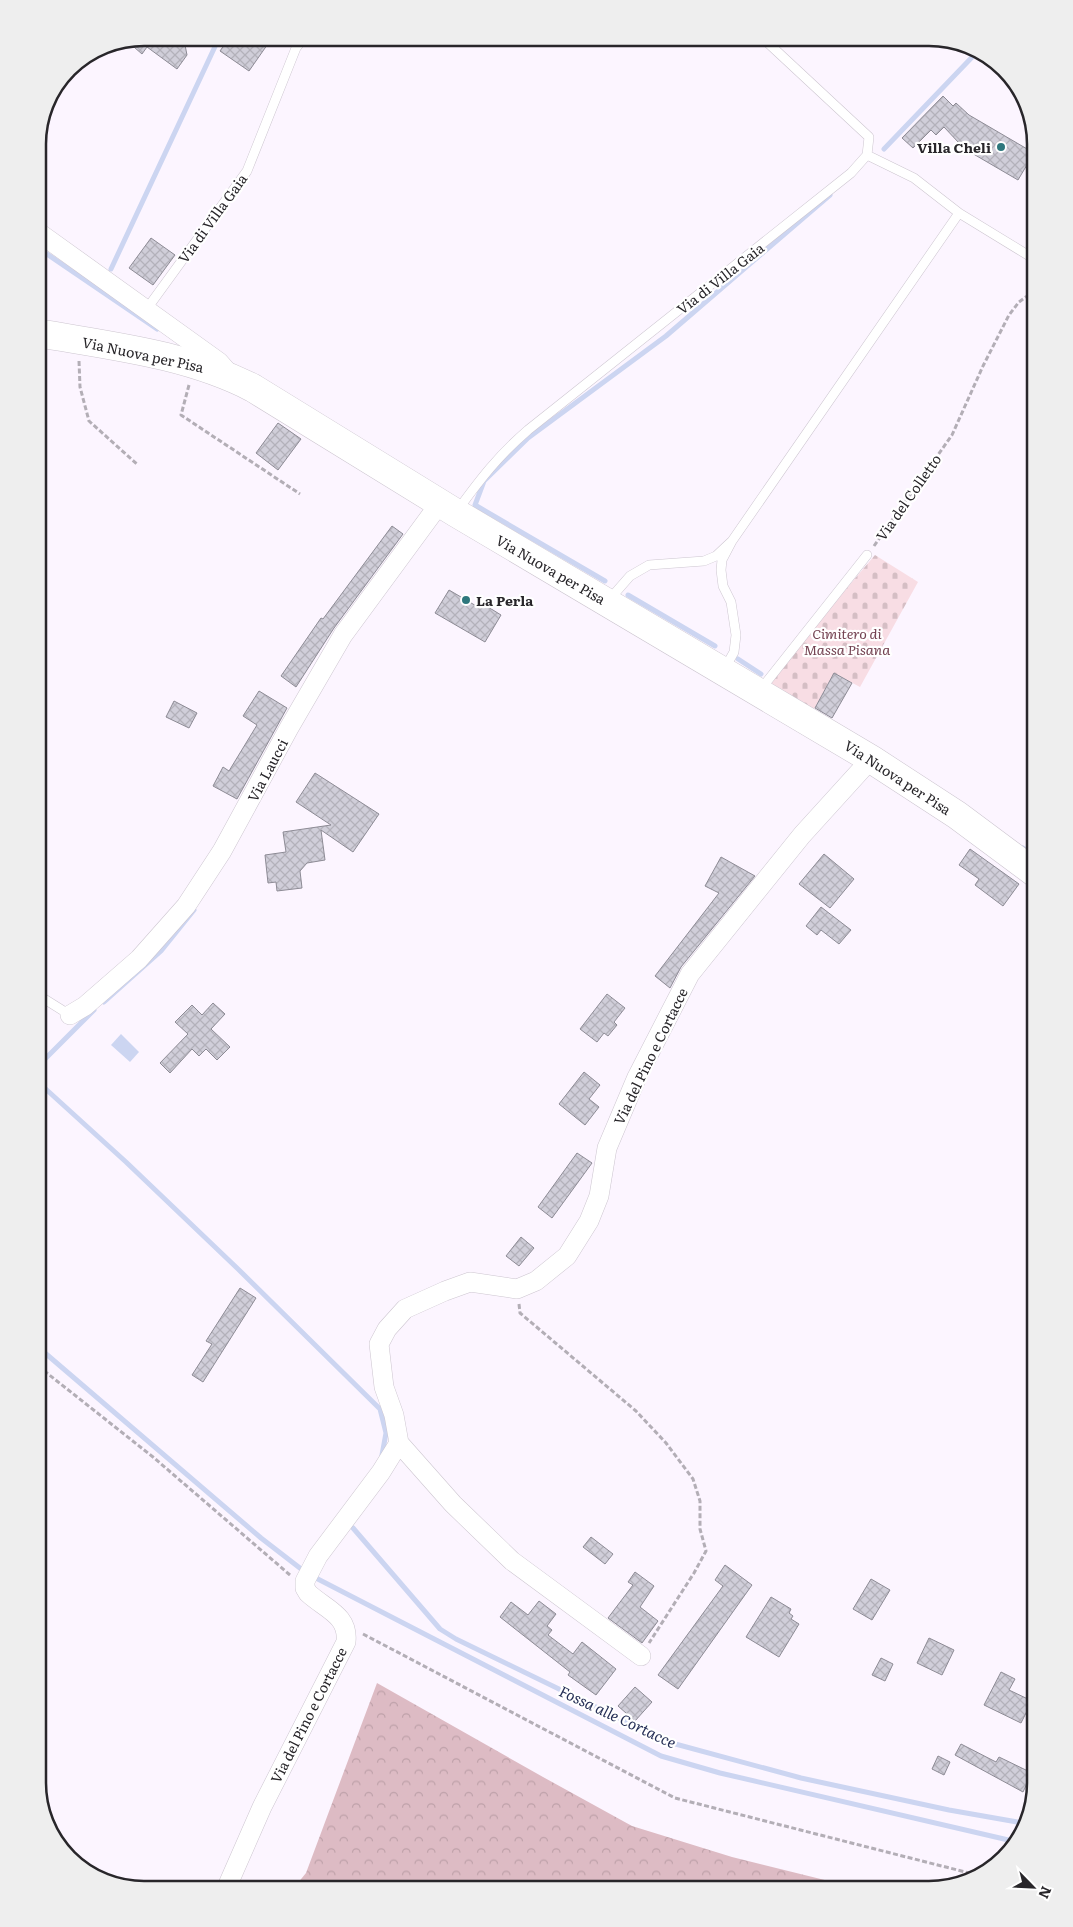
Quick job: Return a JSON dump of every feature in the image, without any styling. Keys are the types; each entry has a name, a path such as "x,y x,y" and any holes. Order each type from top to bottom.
{"main road":[{"name":"Via Nuova per Pisa","path":"46,334 194,364 236,379 448,508 870,758 957,815 1027,866"}],"street":[{"path":"46,238 219,362 236,379"},
{"name":"Via Laucci","path":"70,1015 85,1006 139,959 186,906 222,851 289,728 343,635 448,508"},
{"name":"Via del Pino e Cortacce","path":"517,1289 536,1282 567,1256 589,1221 599,1196 607,1148 637,1077 690,974 802,835 870,758"},
{"path":"517,1289 470,1282 405,1309 387,1329 379,1344 384,1387 394,1414 398,1443 453,1504 512,1561 641,1656"},
{"path":"345,1625 336,1615 314,1598 307,1580 381,1472 398,1443"},
{"name":"Via del Pino e Cortacce","path":"230,1881 262,1807 346,1642 345,1625"}],"lane":[{"name":"Via di Villa Gaia","path":"146,310 247,171 298,46"},
{"path":"771,46 869,137 868,155 914,178 959,213 1027,254"},
{"name":"Via di Villa Gaia","path":"448,508 516,441 851,173 868,155"},
{"path":"724,671 734,652 736,635 731,602 723,586 722,560 732,541 959,213"},
{"path":"608,602 630,576 649,565 704,561 716,556 732,541"},
{"name":"Via del Colletto","path":"759,691 867,555"},
{"path":"46,1000 70,1015"}],"path":[{"name":"Via del Colletto","path":"867,555 952,435 1009,316 1019,302 1027,296"},
{"path":"78,340 80,387 89,421 138,465"},
{"path":"194,364 181,415 300,494"},
{"path":"517,1289 520,1313 636,1412 666,1443 693,1479 700,1501 700,1529 706,1551 641,1656"},
{"path":"46,1372 307,1580"},
{"path":"345,1625 675,1798 967,1873"}],"green space":[{"name":"Cimitero di Massa Pisana","path":"875,555 918,582 860,687 834,673 813,711 766,683"},
{"path":"377,1683 632,1826 732,1857 829,1881 300,1881 306,1873"}],"water":[{"path":"121,1034 139,1052 130,1062 111,1045"}],"building":[{"path":"185,46 187,55 177,69 147,47 142,54 134,47"},
{"path":"223,46 266,46 249,71 220,51"},
{"path":"943,96 953,106 956,103 969,115 1027,149 1027,165 1018,180 958,145 959,143 944,127 936,135 931,130 913,148 902,138"},
{"path":"151,238 175,255 153,285 129,268"},
{"path":"278,423 301,439 278,470 256,453"},
{"path":"392,526 403,534 334,628 296,687 281,676 321,618 323,619"},
{"path":"449,590 478,607 480,602 501,615 485,642 435,613"},
{"path":"834,673 852,683 832,718 815,708"},
{"path":"259,691 287,708 237,799 213,786 223,767 229,771 257,725 243,716"},
{"path":"174,701 197,713 189,728 166,717"},
{"path":"315,773 379,814 353,852 321,830 325,860 307,863 300,871 302,888 277,891 276,882 268,883 265,855 286,852 283,832 331,825 296,802"},
{"path":"970,849 1019,884 1003,906 975,885 979,879 959,865"},
{"path":"824,854 854,879 830,908 799,884"},
{"path":"721,857 755,876 681,967 670,988 655,976 719,893 705,886"},
{"path":"821,907 851,930 839,944 821,930 817,935 806,926"},
{"path":"607,994 625,1008 614,1022 617,1025 608,1036 604,1033 597,1042 580,1029"},
{"path":"213,1003 225,1014 211,1029 230,1047 217,1060 206,1049 199,1056 192,1049 170,1073 160,1063 188,1034 175,1022 192,1005 202,1015"},
{"path":"584,1072 600,1085 589,1099 599,1107 585,1125 559,1104"},
{"path":"577,1153 592,1163 552,1218 538,1207"},
{"path":"521,1237 534,1248 519,1266 506,1256"},
{"path":"240,1288 256,1298 203,1382 192,1375 212,1344 206,1341"},
{"path":"591,1537 613,1554 605,1564 583,1547"},
{"path":"725,1565 752,1585 678,1689 658,1675 723,1586 715,1580"},
{"path":"635,1572 654,1586 640,1607 658,1621 642,1643 608,1618 633,1585 628,1582"},
{"path":"871,1579 890,1590 872,1620 853,1609"},
{"path":"771,1597 791,1609 789,1613 793,1616 791,1619 799,1624 779,1657 746,1637"},
{"path":"539,1601 556,1614 547,1626 552,1630 548,1635 573,1654 582,1642 616,1669 596,1695 568,1675 570,1672 500,1617 511,1602 528,1615"},
{"path":"929,1638 954,1650 942,1675 917,1663"},
{"path":"881,1658 893,1664 885,1681 872,1675"},
{"path":"1001,1672 1015,1679 1009,1690 1027,1699 1027,1711 1021,1723 984,1705"},
{"path":"635,1687 652,1702 635,1721 618,1706"},
{"path":"961,1744 996,1762 999,1757 1027,1771 1027,1784 1023,1792 955,1755"},
{"path":"938,1756 950,1762 944,1775 932,1769"}],"waterway":[{"path":"111,269 215,46"},
{"path":"884,149 973,56"},
{"path":"605,581 475,505 484,481 528,438 666,336 830,195"},
{"path":"46,253 157,329"},
{"path":"628,595 715,646"},
{"path":"738,659 761,674"},
{"path":"1023,848 1027,851"},
{"path":"104,1002 161,951 194,910"},
{"path":"46,1058 94,1010"},
{"path":"46,1089 126,1162 238,1269 380,1409 386,1433 382,1455"},
{"path":"46,1354 261,1538 305,1572"},
{"name":"Fossa alle Cortacce","path":"353,1528 440,1629 456,1639 668,1742 801,1778 949,1810 1019,1822"},
{"path":"312,1576 661,1756 720,1773 1008,1840"}],"place":[{"name":"Villa Cheli","path":"1001,147"},
{"name":"La Perla","path":"466,600"}]}
